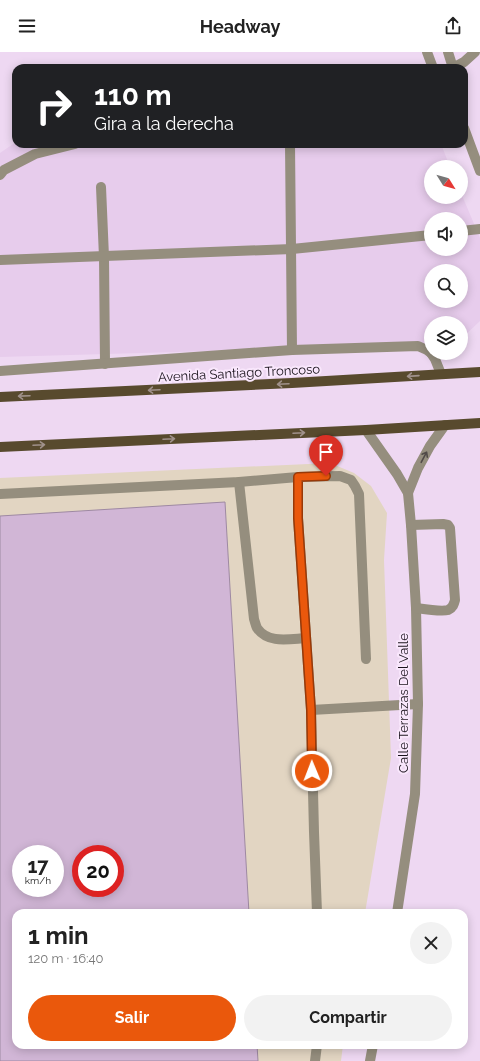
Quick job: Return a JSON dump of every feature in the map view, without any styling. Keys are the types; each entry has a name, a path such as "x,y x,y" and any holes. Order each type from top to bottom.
{"main road":[{"name":"Avenida Santiago Troncoso","path":"0,397 284,384 480,372"},
{"path":"0,448 480,423"}],"street":[{"path":"427,52 432,64"},
{"path":"448,52 452,64"},
{"path":"460,64 475,52"},
{"path":"468,139 480,171"},
{"path":"0,176 4,170 35,154 59,148"},
{"path":"290,148 292,350"},
{"path":"101,187 104,256 105,364"},
{"path":"468,230 480,229"},
{"path":"0,260 292,250 424,236"},
{"path":"0,371 292,350 418,346 424,349"},
{"path":"436,360 441,374"},
{"name":"Calle Terrazas Del Valle","path":"408,493 418,468 430,446 445,425"},
{"name":"Calle Terrazas Del Valle","path":"366,430 397,474 408,493 412,525 416,608 418,704 414,794 398,909"},
{"path":"0,494 238,482 298,477 340,476 351,480 359,494 366,659"},
{"path":"298,477 298,518 311,710 318,909"},
{"path":"238,482 254,619 257,628 266,636 276,640 306,638"},
{"path":"412,525 443,524 448,525 450,528 455,600 455,604 452,608 447,610 416,608"},
{"path":"311,710 418,704"},
{"path":"315,1061 316,1049"},
{"path":"370,1061 372,1049"}],"shaded area":[{"path":"12,145 12,148 443,148 447,160 424,160 424,204 466,204 480,238 480,321 468,332 468,316 424,316 424,345 0,357 0,153"},
{"path":"330,463 354,473 371,486 387,513 384,560 391,758 366,909 12,909 12,1049 342,1049 341,1061 0,1061 0,478"}],"building":[{"path":"225,502 249,909 12,909 12,1049 257,1049 258,1061 0,1061 0,516"}],"route":[{"path":"312,771 311,710 298,518 298,477 326,476"}]}
